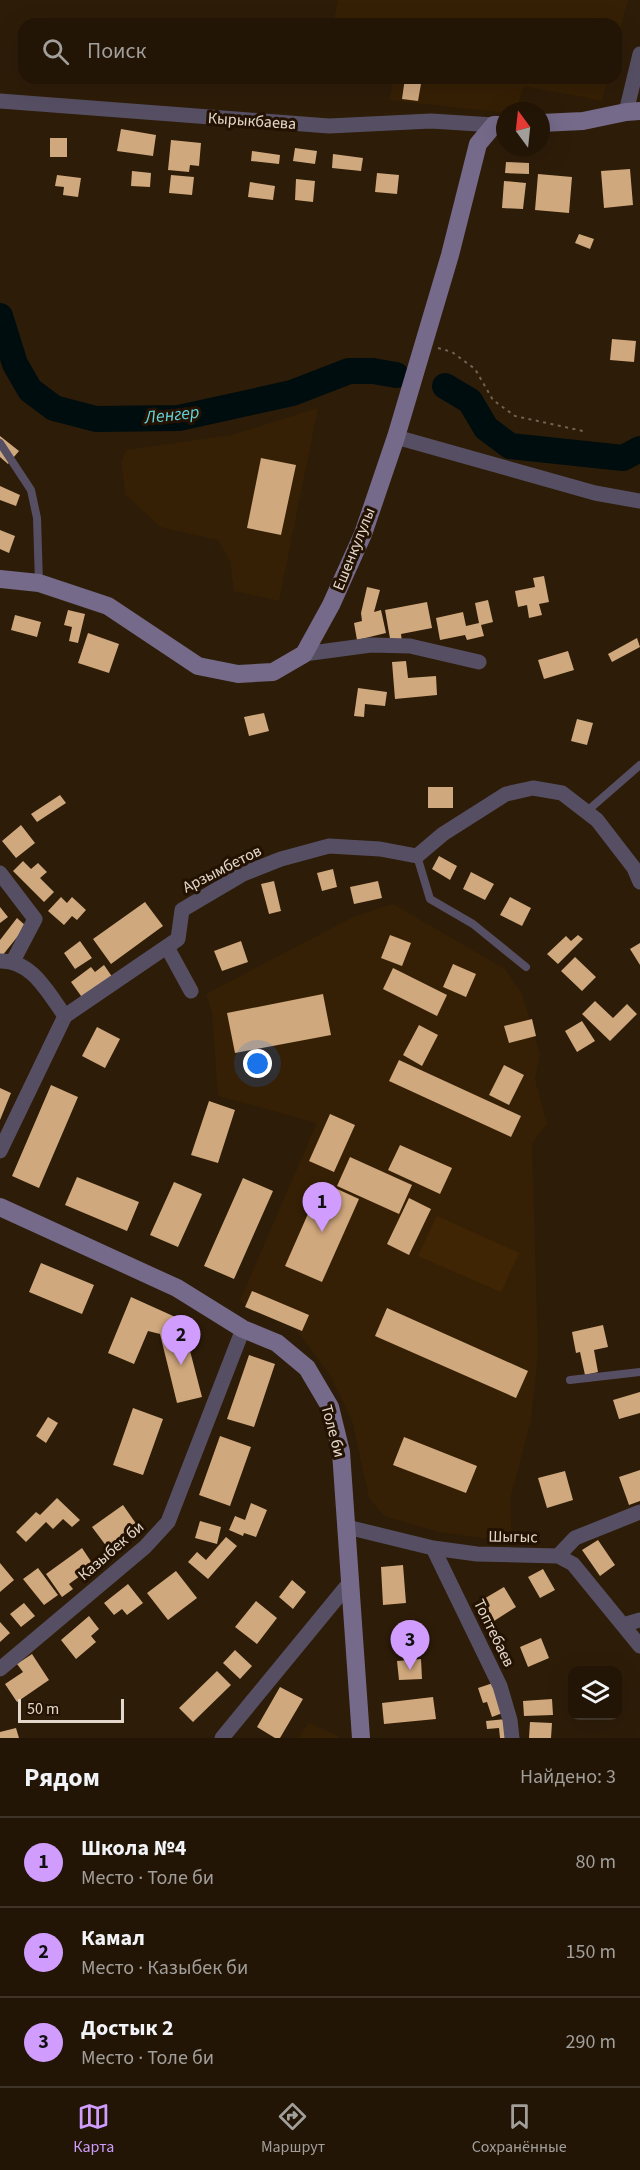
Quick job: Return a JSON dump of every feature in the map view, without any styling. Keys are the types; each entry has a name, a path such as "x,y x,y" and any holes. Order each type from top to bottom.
{"street":[{"path":"550,123 583,121 633,111 640,54"},
{"name":"Кырыкбаева","path":"0,101 329,126 431,121 496,125"},
{"name":"Ешенкулулы","path":"304,654 331,604 363,534 396,437 450,255 478,144 496,128"},
{"path":"396,437 595,493 640,501"},
{"path":"0,579 39,583 108,606 198,666 238,674 273,672 304,654 371,645 410,646 479,662"},
{"path":"417,856 443,834 506,794 533,788 562,794 597,820 634,868 640,882"},
{"name":"Арзымбетов","path":"65,1016 178,939 182,910 243,874 280,859 329,846 380,849 417,856"},
{"path":"0,873 35,919 6,961 34,974 65,1016 0,1151"},
{"path":"167,947 191,991"},
{"name":"Толе би","path":"0,1207 177,1288 243,1329 277,1343 307,1368 330,1407 342,1452 362,1738"},
{"name":"Казыбек би","path":"0,1669 145,1547 168,1522 243,1329"},
{"path":"558,1556 575,1538 640,1512"},
{"name":"Шыгыс","path":"347,1527 432,1548 477,1554 558,1556 573,1564 640,1646"},
{"name":"Топтебаев","path":"432,1548 500,1686 510,1720 512,1738"},
{"path":"222,1738 351,1581"},
{"path":"623,1625 640,1620"}],"lane":[{"path":"0,443 31,490 37,518 39,583"},
{"path":"586,812 640,765"},
{"path":"417,856 430,899 473,924 526,967"},
{"path":"570,1380 640,1372"}],"path":[{"path":"424,343 452,352 475,369 493,400 515,416 583,431"}],"shaded area":[{"path":"338,0 628,0 622,23 622,18 334,18"},
{"path":"393,84 606,84 602,101 524,86 519,102 496,102 496,112 389,100"},
{"path":"318,408 279,601 234,591 230,561 218,540 160,527 126,495 121,462 127,450 232,435"},
{"path":"393,904 505,969 522,994 540,1054 535,1079 547,1124 532,1143 538,1353 531,1420 510,1500 512,1542 439,1532 384,1516 369,1498 352,1420 330,1375 295,1328 252,1310 240,1300 317,1123 218,1096 212,1012 206,994 355,916"},
{"path":"437,1216 519,1253 501,1292 418,1256"},
{"path":"309,1723 338,1736 338,1738 298,1738"}],"building":[{"path":"404,84 421,84 418,101 402,99"},
{"path":"121,129 156,135 153,156 117,151"},
{"path":"50,138 67,138 67,157 50,157"},
{"path":"171,140 201,143 199,166 190,165 189,172 168,170"},
{"path":"295,148 317,151 315,164 293,161"},
{"path":"252,151 280,155 279,164 251,161"},
{"path":"333,154 363,158 361,171 332,168"},
{"path":"506,162 529,163 529,174 505,173"},
{"path":"630,169 633,205 604,208 601,171"},
{"path":"132,171 151,173 150,187 131,186"},
{"path":"377,173 399,175 397,194 375,192"},
{"path":"538,174 572,177 569,213 535,210"},
{"path":"57,175 81,178 78,197 63,195 64,187 55,186"},
{"path":"171,175 194,177 192,195 169,193"},
{"path":"296,179 315,181 313,202 295,200"},
{"path":"504,181 526,183 523,209 502,208"},
{"path":"250,182 275,186 273,200 248,197"},
{"path":"579,234 594,239 590,249 575,243"},
{"path":"612,339 636,341 634,362 610,360"},
{"path":"0,436 19,451 8,464 0,457"},
{"path":"261,458 296,465 281,535 247,528"},
{"path":"0,486 20,495 16,506 0,500"},
{"path":"0,530 15,536 9,553 0,549"},
{"path":"544,576 549,602 539,604 542,615 529,618 527,605 518,607 515,591 535,587 533,578"},
{"path":"367,587 380,590 374,612 381,610 386,633 357,640 354,623 362,621 361,613"},
{"path":"488,600 493,622 481,625 484,636 467,640 465,635 440,640 436,618 463,612 466,626 479,623 475,603"},
{"path":"427,602 432,628 401,634 402,642 391,644 385,610"},
{"path":"68,610 85,614 78,643 69,641 72,627 64,625"},
{"path":"15,615 41,622 37,637 11,630"},
{"path":"88,633 119,644 109,673 78,663"},
{"path":"637,638 640,647 612,662 608,654"},
{"path":"568,651 574,670 544,679 538,660"},
{"path":"406,661 408,678 436,676 437,695 395,699 392,662"},
{"path":"358,688 387,692 385,706 365,704 364,717 354,716"},
{"path":"264,713 269,731 249,736 244,717"},
{"path":"577,719 593,723 587,745 571,741"},
{"path":"428,787 453,787 453,808 428,808"},
{"path":"60,795 66,803 37,822 31,814"},
{"path":"21,825 35,843 16,858 2,841"},
{"path":"439,856 457,866 450,880 432,869"},
{"path":"23,861 31,869 38,863 47,872 40,878 54,892 44,902 13,871"},
{"path":"333,869 337,887 322,891 317,873"},
{"path":"471,872 494,884 485,900 463,889"},
{"path":"274,881 281,911 269,914 261,884"},
{"path":"378,881 382,898 354,904 350,887"},
{"path":"61,897 67,903 72,897 86,910 77,920 72,916 64,925 48,911"},
{"path":"510,897 531,908 522,926 500,915"},
{"path":"145,902 163,926 111,964 93,939"},
{"path":"0,907 8,917 0,923"},
{"path":"17,918 26,926 2,956 0,940"},
{"path":"390,935 411,943 402,966 381,958"},
{"path":"578,935 583,939 558,964 547,954 566,936 571,941"},
{"path":"80,941 92,958 75,969 64,953"},
{"path":"241,941 248,962 222,971 214,951"},
{"path":"640,943 640,965 630,949"},
{"path":"575,957 596,977 582,991 561,971"},
{"path":"453,964 476,974 466,997 443,987"},
{"path":"104,965 113,978 84,1000 71,982 91,967 95,972"},
{"path":"393,968 447,995 437,1016 383,989"},
{"path":"323,994 331,1035 235,1053 227,1013"},
{"path":"595,1001 613,1018 627,1004 637,1014 610,1041 582,1014"},
{"path":"532,1019 536,1036 509,1043 504,1026"},
{"path":"582,1021 595,1041 577,1052 565,1031"},
{"path":"419,1025 438,1035 422,1066 403,1055"},
{"path":"97,1027 120,1039 105,1068 82,1056"},
{"path":"399,1060 521,1116 511,1137 389,1081"},
{"path":"504,1065 524,1075 509,1105 489,1095"},
{"path":"51,1085 78,1097 39,1188 12,1176"},
{"path":"0,1088 11,1093 0,1120"},
{"path":"209,1101 235,1110 218,1163 191,1155"},
{"path":"330,1114 355,1125 334,1172 309,1161"},
{"path":"400,1145 452,1168 440,1194 388,1170"},
{"path":"350,1157 412,1185 399,1214 337,1186"},
{"path":"77,1177 139,1202 127,1231 65,1205"},
{"path":"243,1178 273,1191 234,1279 204,1266"},
{"path":"174,1182 202,1194 178,1247 150,1235"},
{"path":"322,1182 359,1199 322,1282 285,1266"},
{"path":"409,1198 431,1209 409,1255 387,1244"},
{"path":"41,1263 94,1285 82,1314 29,1292"},
{"path":"252,1291 309,1315 302,1331 245,1307"},
{"path":"131,1297 182,1320 202,1397 177,1403 160,1334 148,1331 134,1364 108,1353"},
{"path":"387,1308 528,1371 516,1398 375,1336"},
{"path":"603,1325 608,1347 594,1350 598,1372 585,1375 580,1352 576,1353 572,1332"},
{"path":"249,1355 275,1364 254,1427 227,1419"},
{"path":"640,1392 640,1413 619,1419 613,1400"},
{"path":"133,1408 163,1419 143,1475 113,1465"},
{"path":"48,1417 58,1423 46,1443 36,1436"},
{"path":"220,1436 251,1447 230,1506 199,1495"},
{"path":"404,1437 477,1466 466,1493 393,1465"},
{"path":"640,1470 640,1501 629,1505 619,1477"},
{"path":"565,1471 573,1500 547,1508 538,1478"},
{"path":"57,1498 80,1520 72,1527 63,1519 53,1529 46,1522 26,1542 16,1532 36,1512 40,1515"},
{"path":"251,1503 267,1510 256,1537 244,1533 243,1536 229,1530 235,1516 245,1520"},
{"path":"123,1505 137,1525 107,1547 92,1527"},
{"path":"200,1521 221,1527 217,1544 195,1538"},
{"path":"226,1537 237,1546 208,1579 188,1562 197,1552 206,1560"},
{"path":"598,1540 615,1565 600,1576 582,1550"},
{"path":"82,1548 94,1566 69,1584 73,1589 62,1597 46,1574"},
{"path":"0,1563 14,1580 0,1592"},
{"path":"403,1565 406,1603 383,1605 381,1567"},
{"path":"38,1568 58,1595 44,1605 23,1579"},
{"path":"543,1569 555,1590 540,1598 528,1577"},
{"path":"176,1571 197,1598 168,1620 147,1593"},
{"path":"292,1580 306,1592 293,1609 279,1597"},
{"path":"128,1584 143,1603 127,1615 122,1609 114,1615 104,1603"},
{"path":"504,1587 516,1607 494,1621 482,1600"},
{"path":"256,1601 277,1618 257,1644 235,1627"},
{"path":"24,1603 35,1616 21,1627 10,1614"},
{"path":"89,1616 99,1629 91,1636 96,1642 76,1659 61,1640"},
{"path":"0,1622 10,1633 0,1642"},
{"path":"541,1638 549,1658 528,1667 520,1647"},
{"path":"235,1650 252,1666 240,1679 223,1663"},
{"path":"32,1654 49,1680 17,1702 5,1684 23,1672 17,1664"},
{"path":"421,1659 422,1679 399,1680 397,1661"},
{"path":"217,1671 231,1685 193,1722 179,1708"},
{"path":"496,1682 505,1712 492,1717 487,1702 483,1703 478,1688"},
{"path":"280,1687 303,1699 280,1738 275,1738 257,1727"},
{"path":"433,1697 436,1719 384,1724 382,1703"},
{"path":"552,1699 553,1715 524,1716 523,1701"},
{"path":"506,1719 508,1738 500,1738 499,1728 487,1729 486,1721"},
{"path":"530,1722 552,1723 551,1738 529,1738"},
{"path":"16,1728 19,1738 0,1738 0,1732"}],"waterway":[{"name":"Ленгер","path":"0,316 15,364 30,390 54,408 96,419 179,418 292,393 349,371 373,371 396,375"},
{"name":"Ленгер","path":"445,386 470,401 486,428 510,446 623,458 640,449"}],"place":[{"name":"Школа №4","path":"322,1232"},
{"name":"Камал","path":"181,1365"},
{"name":"Достык 2","path":"410,1670"}]}
